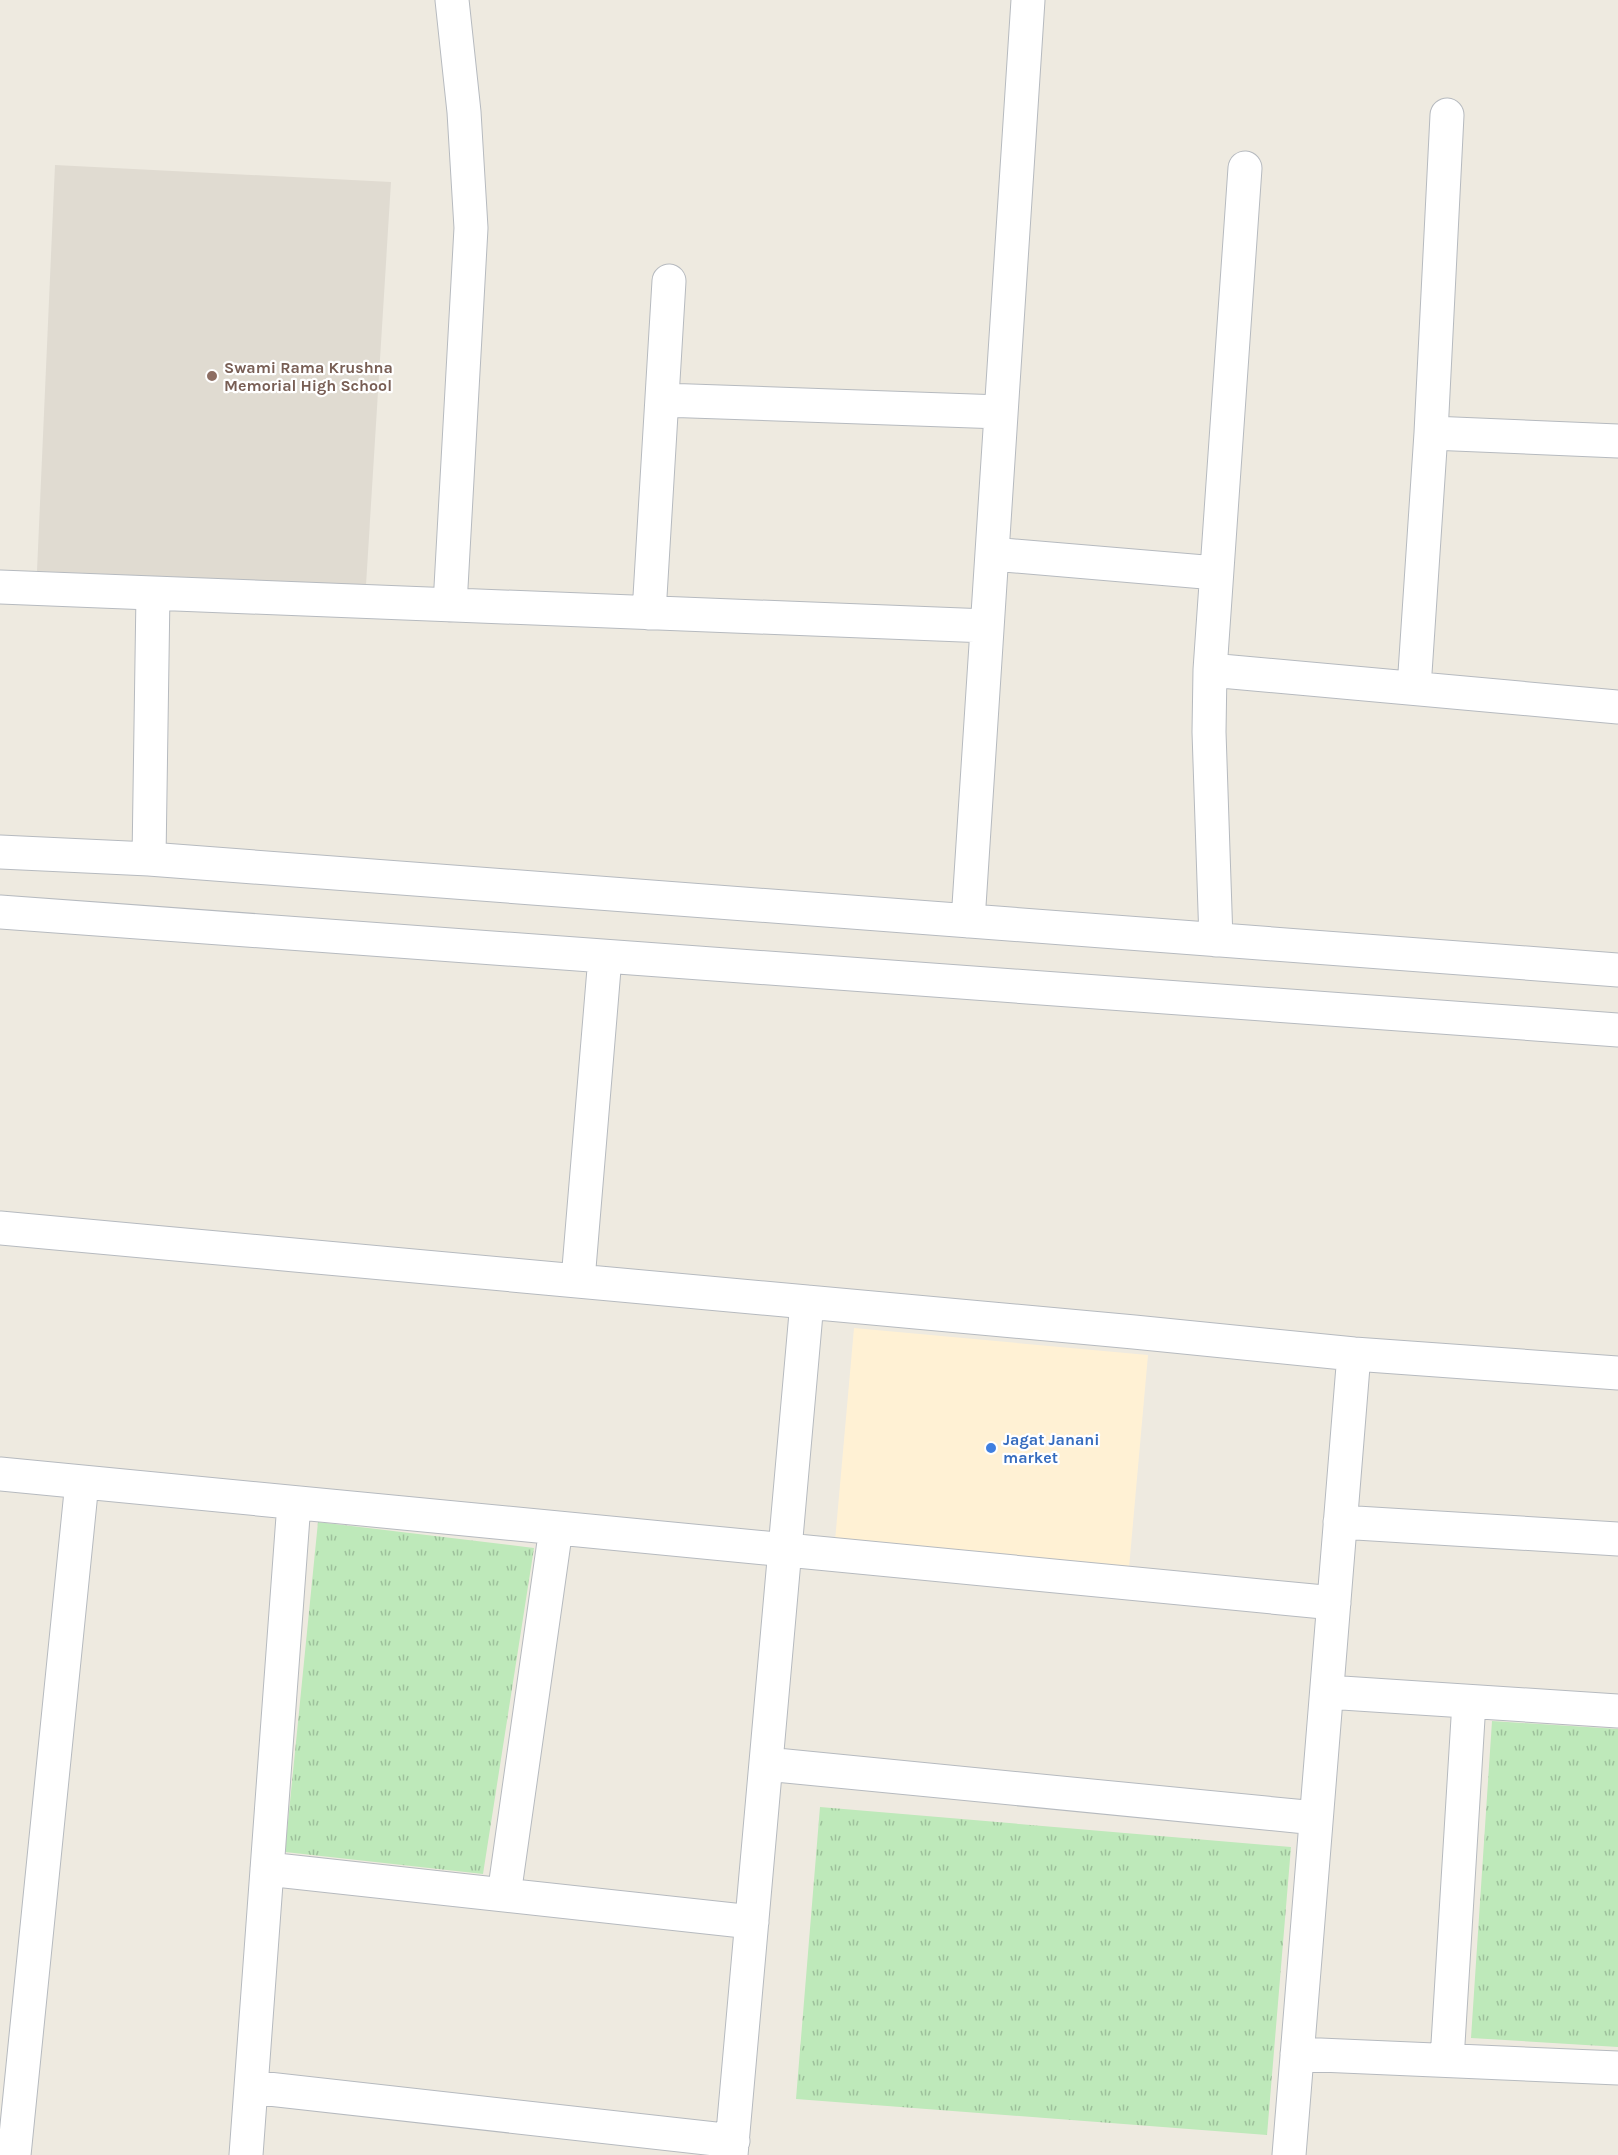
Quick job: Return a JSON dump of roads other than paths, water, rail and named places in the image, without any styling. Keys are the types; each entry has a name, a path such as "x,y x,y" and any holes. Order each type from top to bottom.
{"street":[{"path":"450,605 471,228 464,112 452,0"},
{"path":"968,921 1028,0"},
{"path":"1414,688 1431,433 1447,115"},
{"path":"1216,940 1209,732 1210,670 1245,168"},
{"path":"649,613 669,281"},
{"path":"662,400 1001,412"},
{"path":"1431,433 1618,441"},
{"path":"992,554 1216,573"},
{"path":"0,587 987,626"},
{"path":"149,859 153,593"},
{"path":"1210,670 1618,706"},
{"path":"0,852 149,859 1618,970"},
{"path":"0,912 1618,1030"},
{"path":"578,1280 605,957"},
{"path":"0,1228 1354,1354 1618,1373"},
{"path":"251,2087 732,2148 807,1302"},
{"path":"1289,2155 1354,1354"},
{"path":"0,1474 1334,1603"},
{"path":"14,2155 82,1482"},
{"path":"246,2155 294,1503"},
{"path":"1340,1522 1618,1539"},
{"path":"504,1895 556,1528"},
{"path":"1327,1692 1618,1711"},
{"path":"1447,2060 1469,1702"},
{"path":"766,1764 1316,1818"},
{"path":"267,1869 752,1922"},
{"path":"1297,2054 1618,2068"}],"place":[{"name":"Swami Rama Krushna Memorial High School","path":"212,376"},
{"name":"Jagat Janani market","path":"991,1448"}]}
